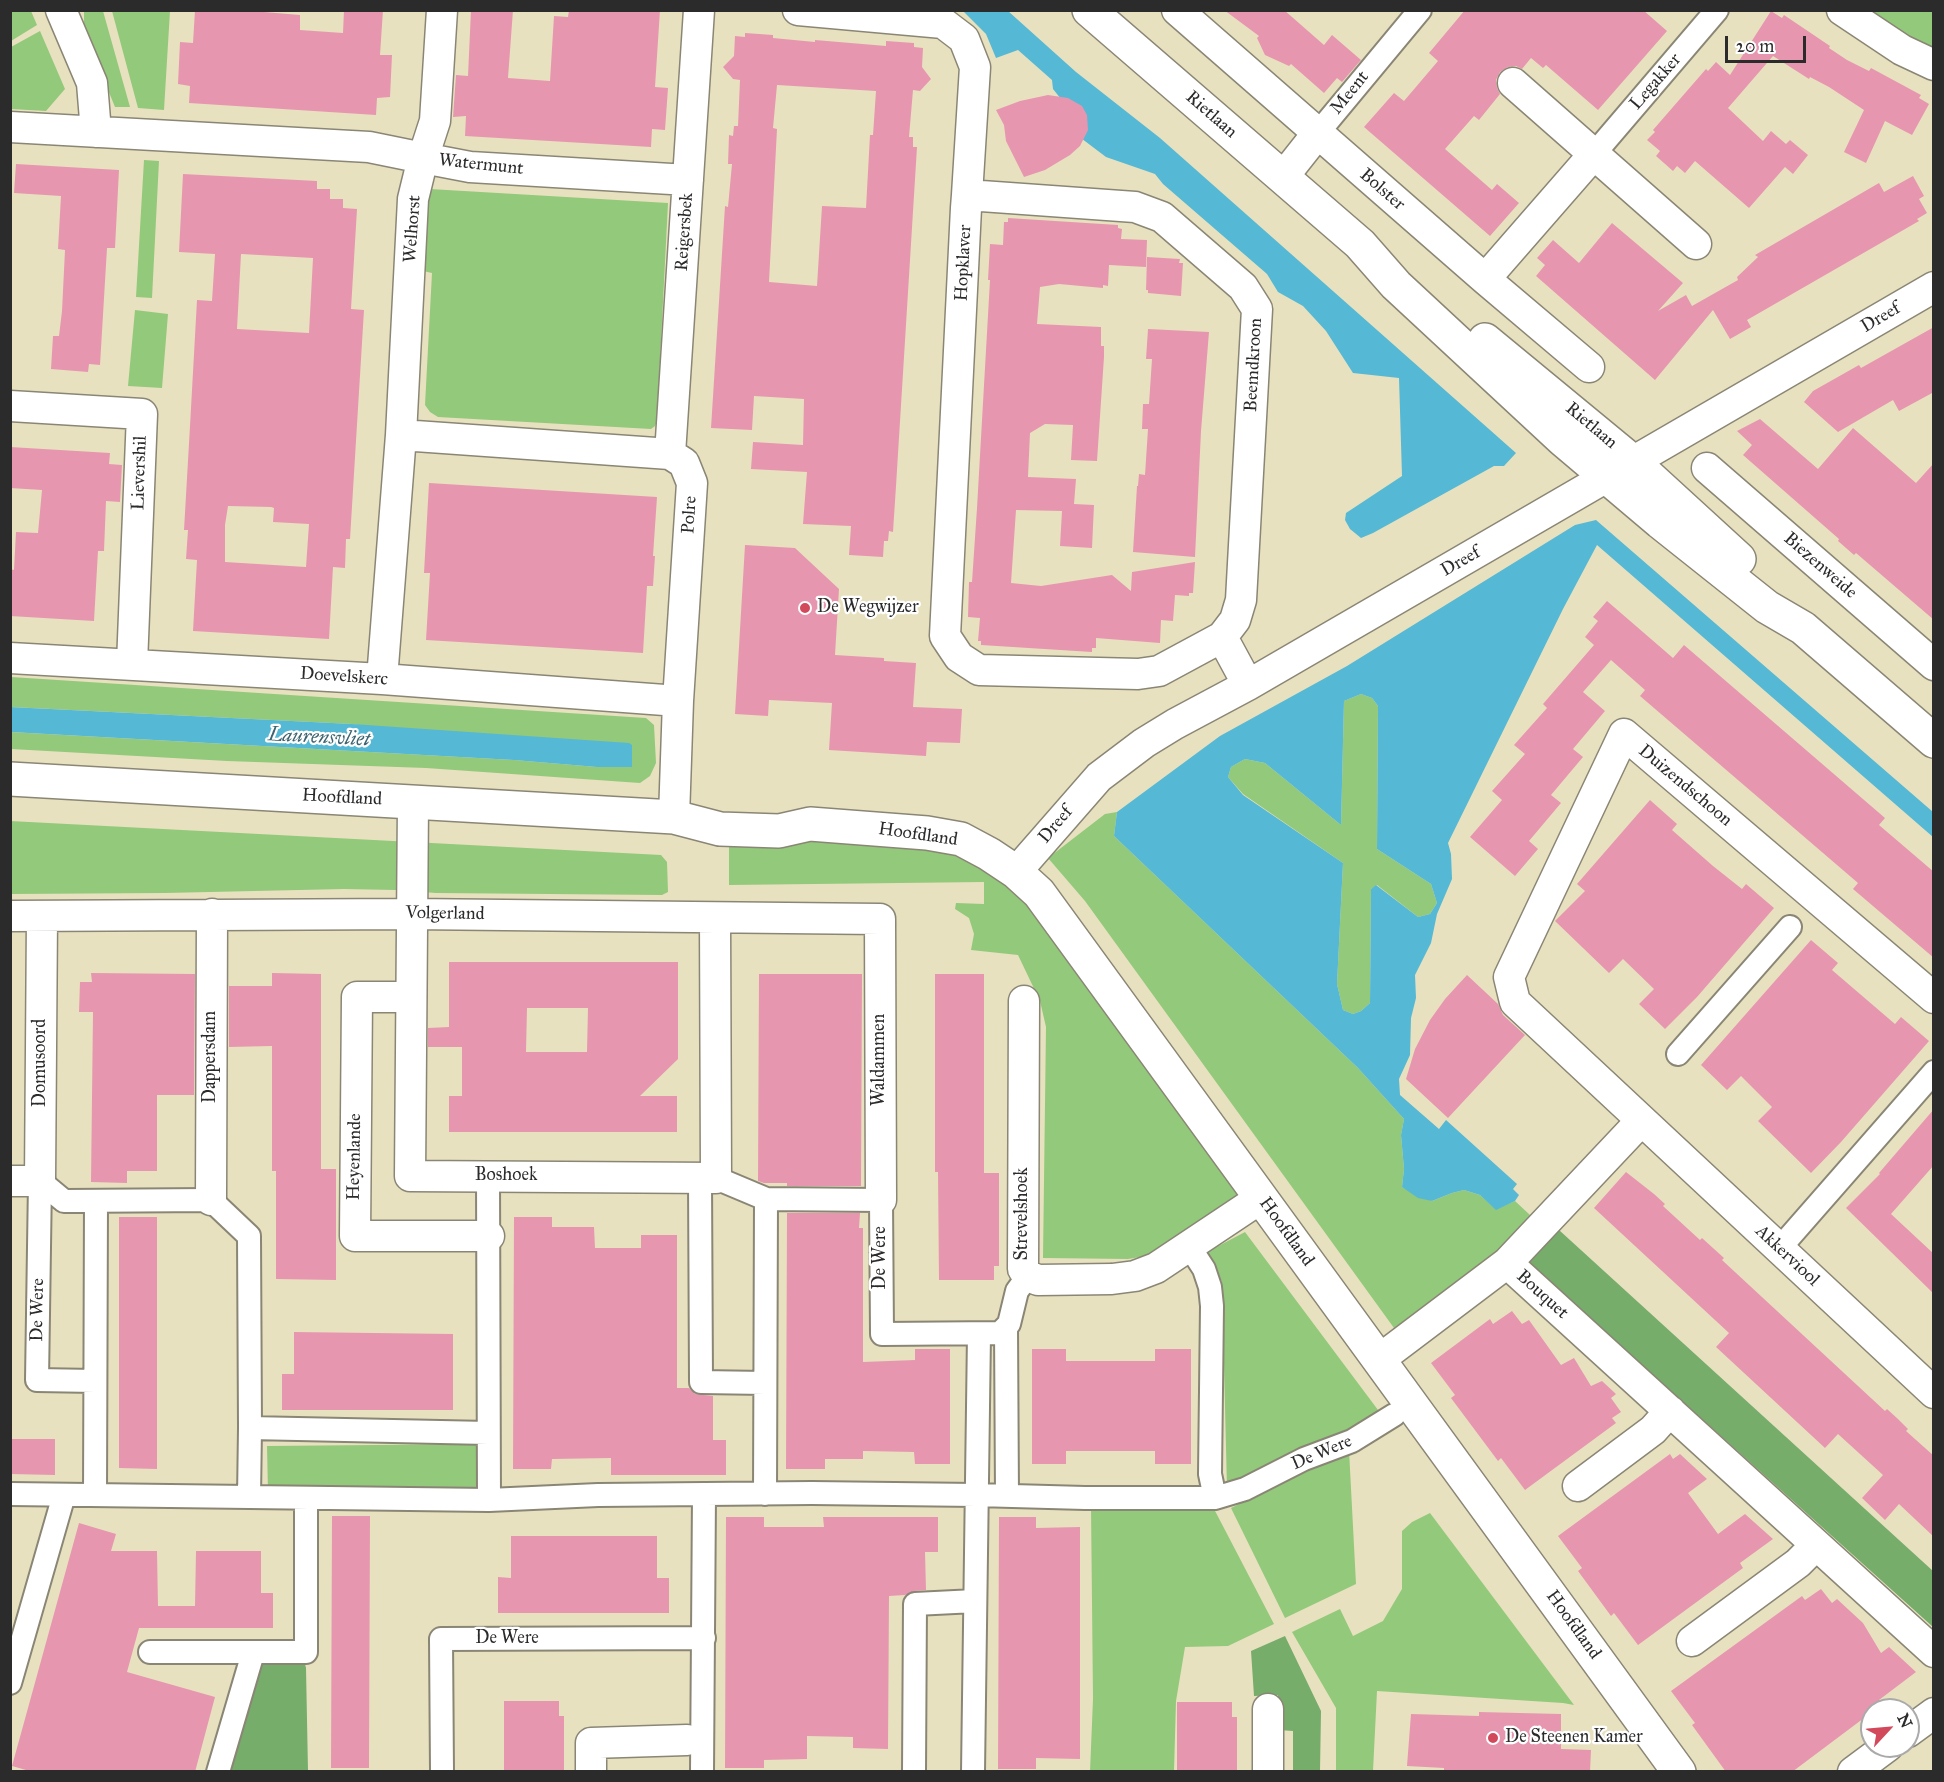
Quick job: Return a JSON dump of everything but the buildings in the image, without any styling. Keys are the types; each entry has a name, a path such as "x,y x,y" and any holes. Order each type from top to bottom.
{"street":[{"path":"61,10 92,83 96,132"},
{"name":"Watermunt","path":"442,10 435,121 423,158 470,167 688,180"},
{"name":"Reigersbek","path":"670,454 699,10"},
{"name":"Hopklaver","path":"798,10 943,23 964,39 975,67 945,636 959,657 979,670 1138,674 1159,671 1222,637"},
{"name":"Rietlaan","path":"1089,10 1360,244 1405,274 1583,419 1620,470 1777,593 1803,628 1934,741"},
{"name":"Bolster","path":"1177,10 1317,134 1589,367"},
{"name":"Meent","path":"1283,177 1420,10"},
{"name":"Legakker","path":"1485,279 1717,10"},
{"path":"1842,10 1902,50 1934,65"},
{"path":"1513,83 1696,244"},
{"path":"10,128 369,147 423,158"},
{"name":"Welhorst","path":"382,679 401,435 413,199 423,158"},
{"name":"Beemdkroon","path":"967,195 1135,207 1162,217 1243,287 1257,309 1240,600 1235,620 1222,637"},
{"name":"Dreef","path":"1016,872 1099,777 1119,760 1175,724 1248,685 1934,287"},
{"name":"Lievershil","path":"10,406 142,414 132,664"},
{"path":"401,435 670,454"},
{"name":"Polre","path":"670,454 684,463 692,483 678,701 674,817"},
{"name":"Biezenweide","path":"1707,468 1934,665"},
{"path":"1222,637 1248,685"},
{"name":"Doevelskerc","path":"10,658 382,679 678,701"},
{"name":"Duizendschoon","path":"1518,958 1624,734 1934,998"},
{"name":"Hoofdland","path":"10,779 674,817 720,829 779,831 810,824 945,835 976,847 1016,872 1039,894 1679,1772"},
{"name":"Boshoek","path":"413,802 410,1176 708,1178"},
{"name":"Dappersdam","path":"211,1200 212,914"},
{"name":"Volgerland","path":"10,916 411,914 880,920"},
{"name":"Domusoord","path":"25,1181 42,916"},
{"path":"715,918 701,1382 765,1383"},
{"name":"Waldammen","path":"880,920 880,1200"},
{"path":"1678,1054 1790,927"},
{"name":"Akkerviool","path":"1518,958 1509,978 1515,1002 1934,1393"},
{"name":"Heyenlande","path":"410,997 357,997 355,1236 489,1236"},
{"name":"Strevelshoek","path":"1024,1001 1023,1269 1028,1276 1038,1280 1112,1279 1135,1276 1156,1268 1261,1198"},
{"path":"1779,1249 1934,1072"},
{"path":"1507,1263 1641,1120"},
{"path":"488,1176 489,1500"},
{"name":"De Were","path":"708,1178 766,1199 880,1200 882,1334 1000,1334 1006,1327"},
{"path":"25,1181 64,1201 211,1200 249,1236 249,1497"},
{"name":"De Were","path":"25,1181 37,1380 95,1381"},
{"path":"765,1494 766,1199"},
{"path":"95,1495 96,1201"},
{"path":"1189,1246 1204,1269 1211,1296 1210,1474 1215,1498"},
{"name":"Bouquet","path":"1380,1359 1507,1263 1934,1652"},
{"path":"1007,1496 1006,1327 1009,1324 1017,1292 1028,1276"},
{"path":"974,1772 979,1334"},
{"path":"1578,1486 1653,1430 1670,1411"},
{"name":"De Were","path":"10,1494 489,1500 598,1495 765,1494 1215,1498 1245,1489 1304,1459 1352,1441 1394,1415"},
{"path":"250,1428 488,1433"},
{"path":"10,1683 64,1495"},
{"path":"702,1772 704,1495"},
{"path":"150,1652 306,1652 306,1498"},
{"path":"1692,1641 1798,1563 1816,1545"},
{"path":"914,1772 915,1604 975,1601"},
{"name":"De Were","path":"442,1772 441,1639 704,1638"},
{"path":"218,1772 253,1653"},
{"path":"1268,1709 1268,1772"},
{"path":"1920,1723 1934,1713"},
{"path":"591,1772 591,1743 687,1740"},
{"path":"1853,1772 1872,1758"}],"green space":[{"path":"11,10 31,11 37,25 11,41"},
{"path":"84,11 103,11 130,107 115,107 84,31"},
{"path":"112,11 170,11 164,110 138,108"},
{"path":"1860,11 1933,11 1933,50"},
{"path":"40,31 65,89 46,111 11,109 11,47"},
{"path":"144,160 159,161 152,298 136,297"},
{"path":"430,189 668,203 655,426 651,429 438,417 430,412 425,405 432,273 423,271"},
{"path":"135,310 168,314 162,388 128,386"},
{"path":"11,677 646,718 654,725 656,763 650,776 640,783 426,768 227,761 11,749 10,732 514,760 597,767 631,767 352,724 11,707"},
{"path":"1361,694 1372,698 1378,706 1377,849 1431,884 1437,903 1430,914 1418,917 1377,885 1371,889 1370,1003 1361,1011 1353,1014 1343,1010 1337,984 1343,863 1243,794 1228,777 1231,767 1245,759 1265,763 1341,825 1344,701"},
{"path":"1117,812 1114,836 1358,1068 1404,1119 1401,1135 1404,1169 1402,1187 1432,1201 1464,1190 1480,1195 1496,1209 1515,1201 1530,1215 1496,1256 1394,1328 1085,901 1048,858 1105,814"},
{"path":"10,821 661,855 667,862 668,892 662,895 436,893 344,889 11,894"},
{"path":"729,838 876,840 969,855 1022,894 1240,1194 1146,1256 1128,1259 1043,1258 1046,1027 1040,1001 1018,955 971,950 974,934 969,918 955,909 956,903 984,904 984,882 729,885"},
{"path":"1559,1230 1933,1571 1933,1627 1561,1292 1525,1267"},
{"path":"1245,1232 1381,1414 1344,1439 1227,1489 1222,1282 1207,1252"},
{"path":"482,1444 483,1491 268,1493 267,1446"},
{"path":"1349,1450 1356,1584 1285,1618 1231,1508"},
{"path":"1091,1506 1213,1507 1274,1624 1228,1646 1185,1647 1176,1701 1174,1771 1090,1772 1093,1699"},
{"path":"1430,1513 1574,1705 1377,1691 1373,1771 1336,1771 1336,1708 1292,1632 1340,1609 1353,1636 1383,1621 1402,1589 1402,1531 1412,1522"},
{"path":"1285,1636 1321,1711 1320,1771 1293,1771 1293,1731 1279,1730 1278,1695 1254,1696 1251,1651"},
{"path":"303,1656 306,1668 308,1771 229,1772 263,1659"}],"water":[{"path":"963,11 1008,11 1076,72 1160,138 1516,453 1504,466 1494,466 1361,538 1350,529 1345,520 1346,513 1402,476 1399,378 1353,373 1326,331 1303,306 1278,292 1267,274 1163,184 1155,174 1106,157 1069,129 1065,104 1053,89 1052,80 1018,50 996,58 986,34"},
{"path":"1596,520 1933,812 1933,837 1597,545 1448,843 1452,879 1437,914 1431,943 1415,975 1416,998 1411,1018 1410,1055 1399,1079 1400,1095 1439,1129 1446,1120 1517,1184 1513,1189 1519,1195 1515,1201 1496,1210 1480,1195 1464,1190 1432,1201 1418,1198 1402,1187 1404,1169 1401,1135 1404,1119 1358,1068 1114,836 1117,812 1220,736 1347,666 1575,525","holes":["1361,694 1372,698 1378,706 1377,849 1431,884 1437,903 1430,914 1418,917 1376,885 1371,889 1370,1003 1361,1011 1353,1014 1343,1010 1337,984 1343,863 1243,795 1228,777 1231,767 1245,759 1265,763 1341,825 1344,701"]},
{"name":"Laurensvliet","path":"10,707 352,724 629,743 632,745 632,767 597,767 514,760 11,732"}],"place":[{"name":"De Wegwijzer","path":"805,608"},
{"name":"De Steenen Kamer","path":"1493,1738"}]}
